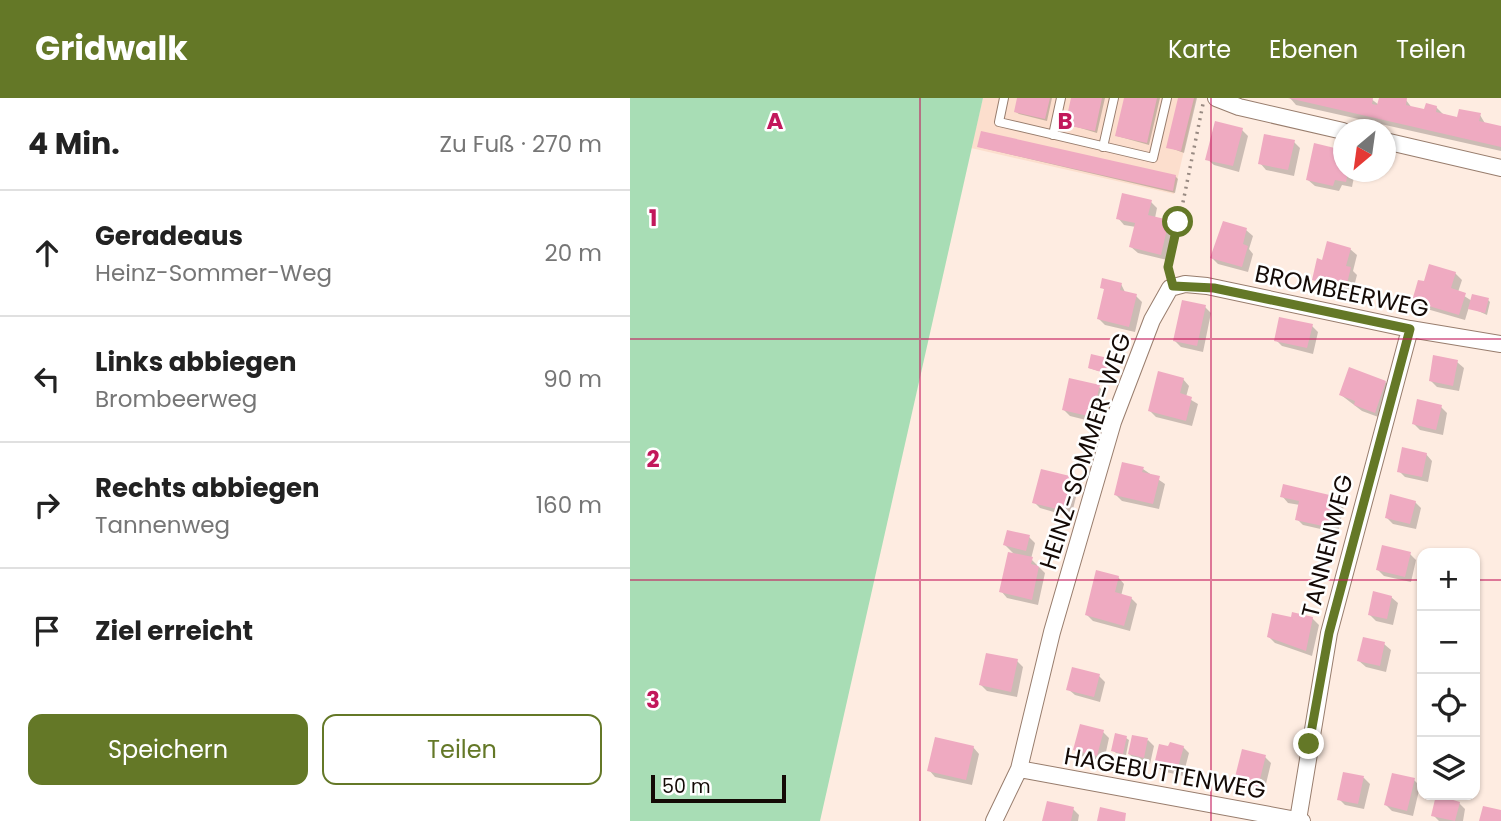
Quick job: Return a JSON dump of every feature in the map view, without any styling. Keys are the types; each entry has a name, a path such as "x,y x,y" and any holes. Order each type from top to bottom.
{"street":[{"path":"1216,98 1239,107 1333,129"},
{"path":"1396,144 1501,168"},
{"name":"BROMBEERWEG","path":"1173,286 1214,288 1410,329 1501,344"},
{"name":"HEINZ-SOMMER-WEG","path":"994,821 1019,769 1052,632 1113,422 1152,320 1161,300 1173,286"},
{"name":"TANNENWEG","path":"1300,820 1329,633 1410,329"},
{"name":"HAGEBUTTENWEG","path":"1019,769 1300,820"}],"lane":[{"path":"1004,98 999,122 1153,158 1167,98"},
{"path":"1053,135 1061,98"},
{"path":"1103,146 1114,98"}],"path":[{"path":"1173,286 1168,267 1201,106 1209,98"}],"shaded area":[{"path":"983,98 1196,98 1174,194 971,148"}],"green space":[{"path":"630,98 983,98 820,821 630,821"}],"building":[{"path":"1017,98 1050,98 1045,119 1014,112"},
{"path":"1071,98 1102,98 1095,131 1065,125"},
{"path":"1124,98 1157,98 1147,143 1115,136"},
{"path":"1178,98 1194,98 1181,151 1166,148"},
{"path":"1288,98 1373,98 1372,104 1377,105 1379,98 1407,98 1406,105 1424,109 1426,103 1437,106 1436,112 1457,117 1459,109 1481,113 1479,121 1501,126 1501,147 1396,123 1396,119 1379,119"},
{"path":"1215,121 1243,128 1233,166 1205,160"},
{"path":"981,131 1176,175 1173,191 977,147"},
{"path":"1264,134 1295,140 1288,170 1258,164"},
{"path":"1314,143 1333,148 1333,186 1306,180"},
{"path":"1122,193 1152,200 1148,215 1169,220 1161,255 1129,247 1135,223 1116,219"},
{"path":"1223,221 1247,228 1243,244 1248,246 1242,267 1210,258"},
{"path":"1327,241 1351,248 1346,266 1351,267 1346,288 1312,280 1317,258 1322,260"},
{"path":"1429,264 1456,272 1451,288 1466,293 1459,315 1412,301 1418,280 1424,281"},
{"path":"1102,278 1122,283 1120,290 1137,294 1129,327 1097,319 1104,289 1100,288"},
{"path":"1472,294 1489,298 1485,313 1468,309"},
{"path":"1182,300 1206,305 1197,346 1173,341"},
{"path":"1279,317 1313,324 1307,348 1274,341"},
{"path":"1091,354 1112,359 1108,374 1088,368"},
{"path":"1433,355 1458,360 1453,386 1429,381"},
{"path":"1349,367 1386,381 1375,413 1354,405 1355,401 1339,395"},
{"path":"1158,371 1184,378 1180,393 1192,397 1186,421 1148,411"},
{"path":"1069,378 1100,385 1092,417 1062,410"},
{"path":"1417,399 1442,405 1436,430 1412,424"},
{"path":"1402,447 1427,453 1422,477 1397,472"},
{"path":"1122,462 1144,467 1142,472 1160,476 1153,504 1114,495"},
{"path":"1041,469 1074,477 1065,511 1032,503"},
{"path":"1283,484 1338,497 1332,528 1295,520 1299,501 1280,497"},
{"path":"1390,494 1416,501 1410,524 1385,518"},
{"path":"1007,530 1030,535 1026,551 1003,545"},
{"path":"1382,545 1411,552 1405,577 1376,570"},
{"path":"1008,552 1033,557 1031,564 1039,566 1032,600 999,592"},
{"path":"1096,570 1119,576 1115,592 1132,597 1124,626 1085,615"},
{"path":"1373,591 1392,596 1387,619 1368,615"},
{"path":"1292,612 1313,617 1306,651 1267,637 1272,613 1291,617"},
{"path":"1363,637 1385,642 1380,666 1357,661"},
{"path":"986,653 1018,659 1011,692 979,685"},
{"path":"1072,667 1100,674 1094,697 1066,690"},
{"path":"1080,724 1104,730 1097,756 1073,750"},
{"path":"1115,733 1127,736 1123,754 1111,751"},
{"path":"1132,735 1148,738 1144,758 1128,754"},
{"path":"935,737 974,746 966,780 927,771"},
{"path":"1170,742 1184,746 1177,771 1154,765 1159,744 1168,746"},
{"path":"1242,749 1266,755 1258,787 1234,781"},
{"path":"1343,772 1364,776 1358,804 1337,800"},
{"path":"1392,773 1415,778 1407,811 1384,805"},
{"path":"1435,800 1460,802 1455,821 1431,816"},
{"path":"1047,801 1074,807 1071,821 1042,821"},
{"path":"1483,806 1501,810 1501,821 1479,821"},
{"path":"1100,807 1126,813 1125,821 1097,821"}],"route":[{"path":"1178,222 1168,267 1173,286 1199,285 1410,329 1365,488 1329,633 1309,744"}]}
